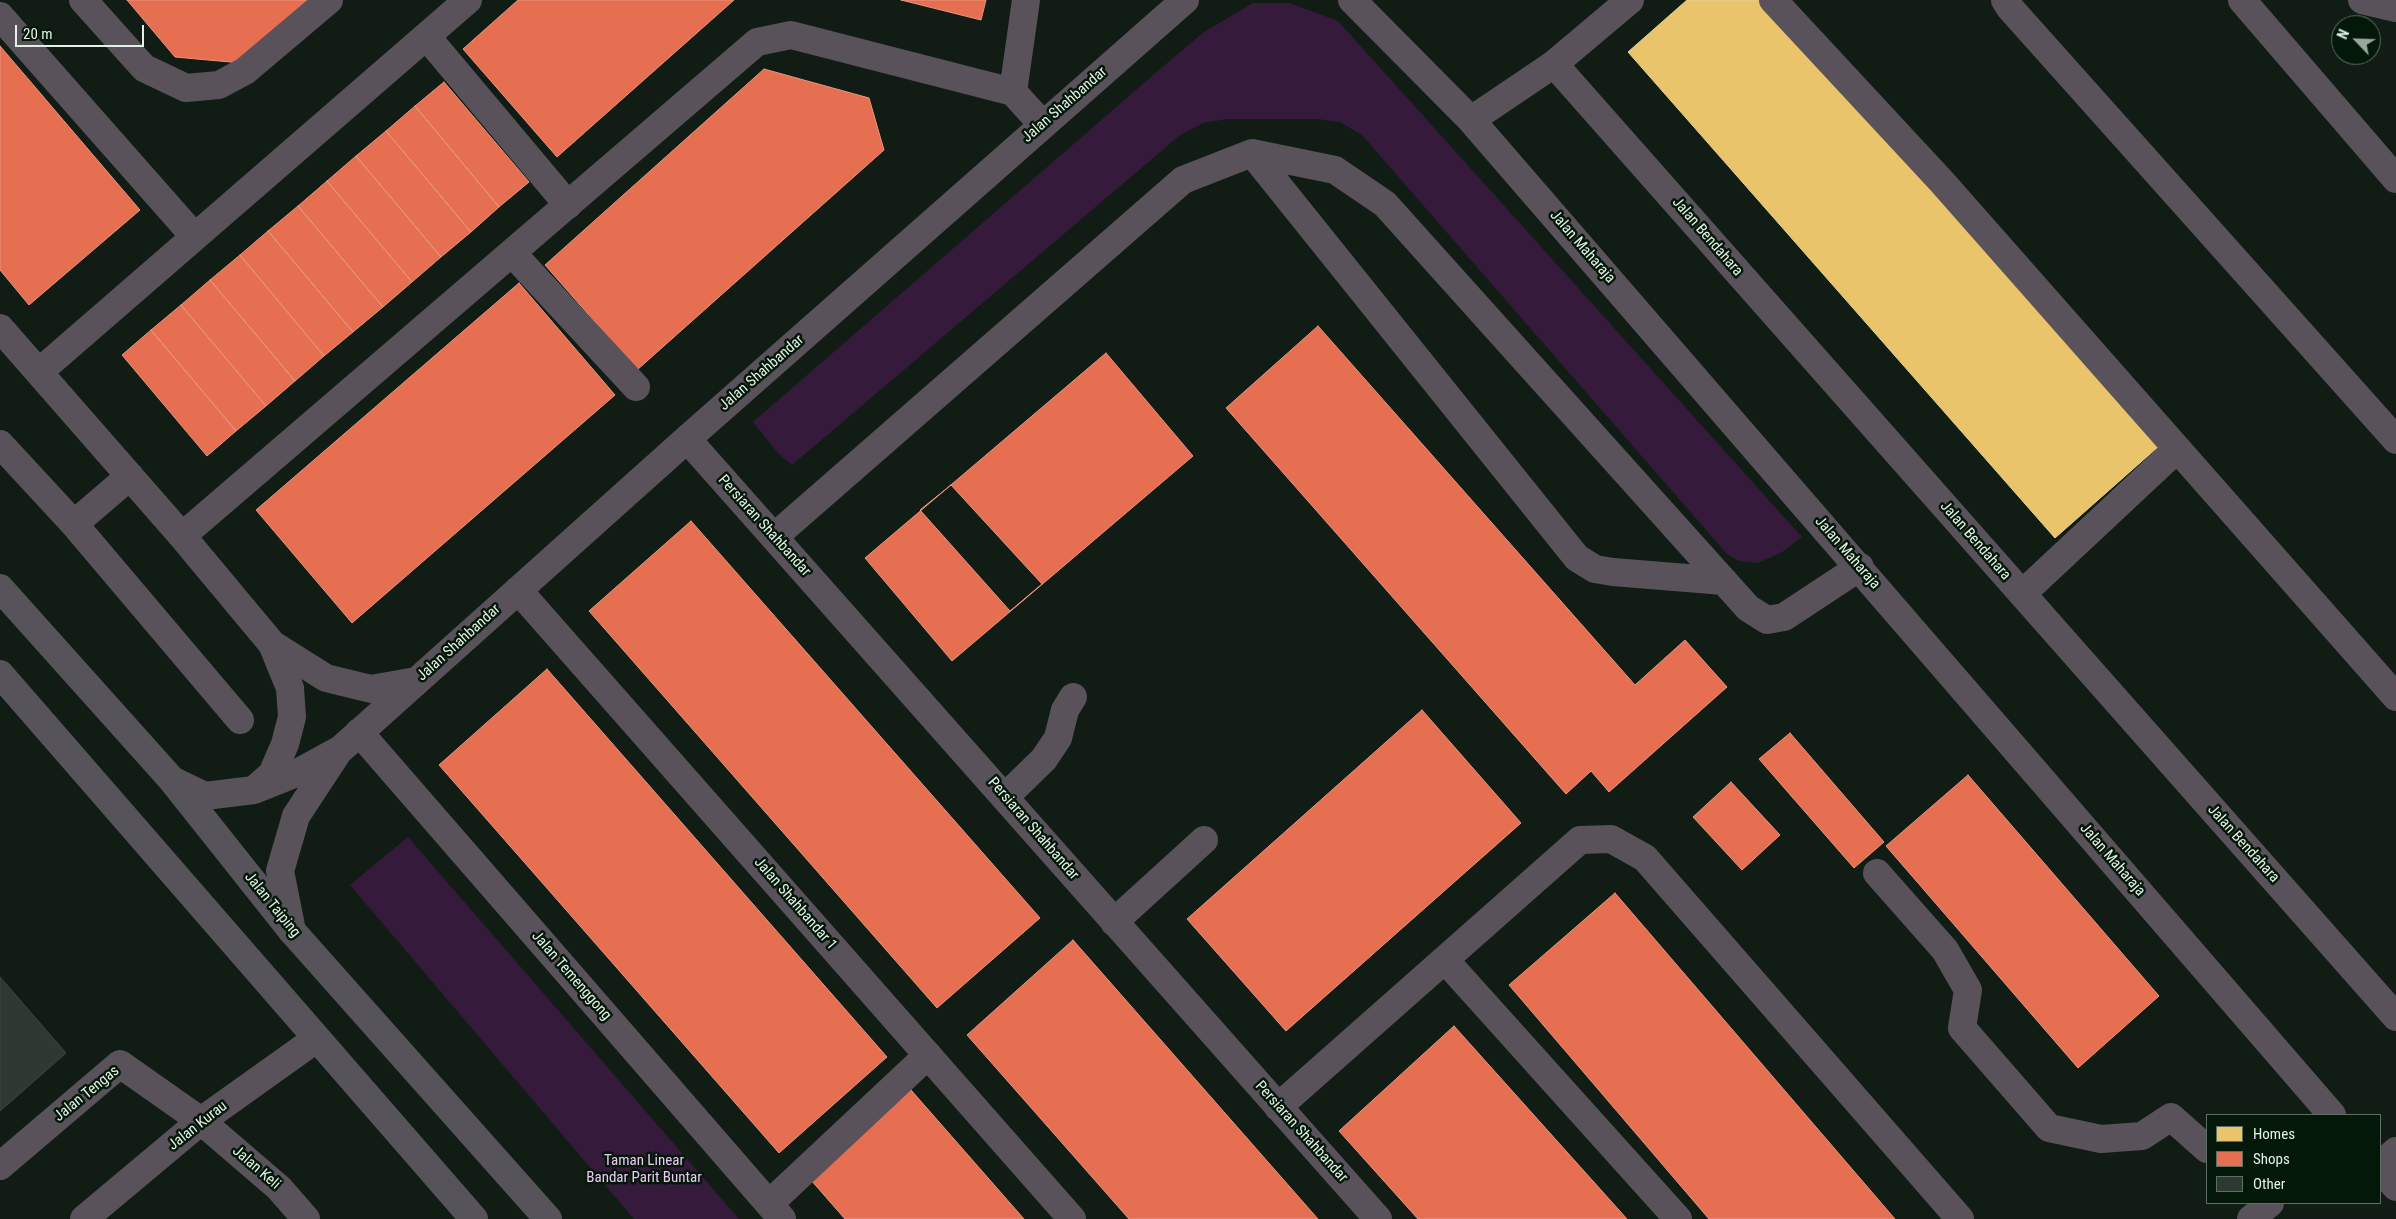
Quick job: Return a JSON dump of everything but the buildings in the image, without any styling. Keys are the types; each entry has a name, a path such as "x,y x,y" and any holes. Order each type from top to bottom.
{"main road":[{"name":"Jalan Taiping","path":"0,588 172,780 292,931 548,1219"},
{"path":"0,674 474,1219"}],"street":[{"path":"83,0 144,68 186,88 219,85 245,71 329,0"},
{"path":"39,372 468,0"},
{"path":"1013,92 1026,0"},
{"name":"Jalan Shahbandar","path":"172,780 205,796 254,790 299,772 350,741 1184,0"},
{"name":"Jalan Maharaja","path":"1352,0 1471,120 1860,567 2331,1114"},
{"path":"1471,120 1554,64 1630,0"},
{"path":"1773,0 1942,182 2396,697"},
{"path":"2005,0 2017,16 2396,440"},
{"path":"2242,0 2396,179"},
{"path":"2362,0 2396,8"},
{"path":"0,16 194,236"},
{"path":"182,536 757,42 791,35 1013,92 1044,125"},
{"path":"427,37 568,204"},
{"name":"Jalan Bendahara","path":"1554,64 2396,1017"},
{"path":"774,537 1183,180 1252,153 1335,170 1385,204 1748,608 1767,620 1784,617 1860,567"},
{"path":"1252,153 1577,558 1595,569 1613,572 1724,581"},
{"path":"512,253 636,387"},
{"path":"0,328 182,536 272,644 290,688 292,717 285,744 272,774 254,790"},
{"name":"Persiaran Shahbandar","path":"687,440 1378,1219"},
{"path":"0,444 74,524 240,720"},
{"path":"2022,594 2177,449"},
{"path":"74,524 130,476"},
{"name":"Jalan Shahbandar 1","path":"518,590 1072,1219"},
{"path":"272,644 326,678 371,689 416,681"},
{"path":"1004,797 1044,759 1058,738 1065,710 1073,696"},
{"name":"Jalan Shahbandar","path":"292,931 280,871 296,816 350,741"},
{"name":"Jalan Temenggong","path":"350,741 776,1211"},
{"path":"1278,1107 1580,840 1611,839 1645,858 1960,1219"},
{"path":"1114,922 1204,840"},
{"path":"1877,873 1945,950 1968,990 1962,1028 2050,1128 2101,1139 2142,1136 2171,1117 2206,1147"},
{"path":"1444,960 1678,1219"},
{"name":"Jalan Kurau","path":"84,1219 202,1121 316,1039"},
{"path":"776,1211 928,1055"},
{"name":"Jalan Tengas","path":"0,1166 120,1064 202,1121"},
{"name":"Jalan Keli","path":"202,1121 280,1188 306,1219"},
{"path":"2381,1166 2396,1150"},
{"path":"2381,1168 2396,1187"},
{"path":"2251,1219 2269,1204"},
{"path":"2271,1204 2284,1219"}],"green space":[{"path":"1253,3 1289,3 1338,21 1802,537 1782,552 1758,563 1739,561 1727,554 1362,135 1340,122 1317,119 1227,119 1203,123 1179,136 792,465 779,454 753,422 1204,32"},
{"name":"Taman Linear Bandar Parit Buntar","path":"408,837 739,1219 634,1219 350,885"}]}
